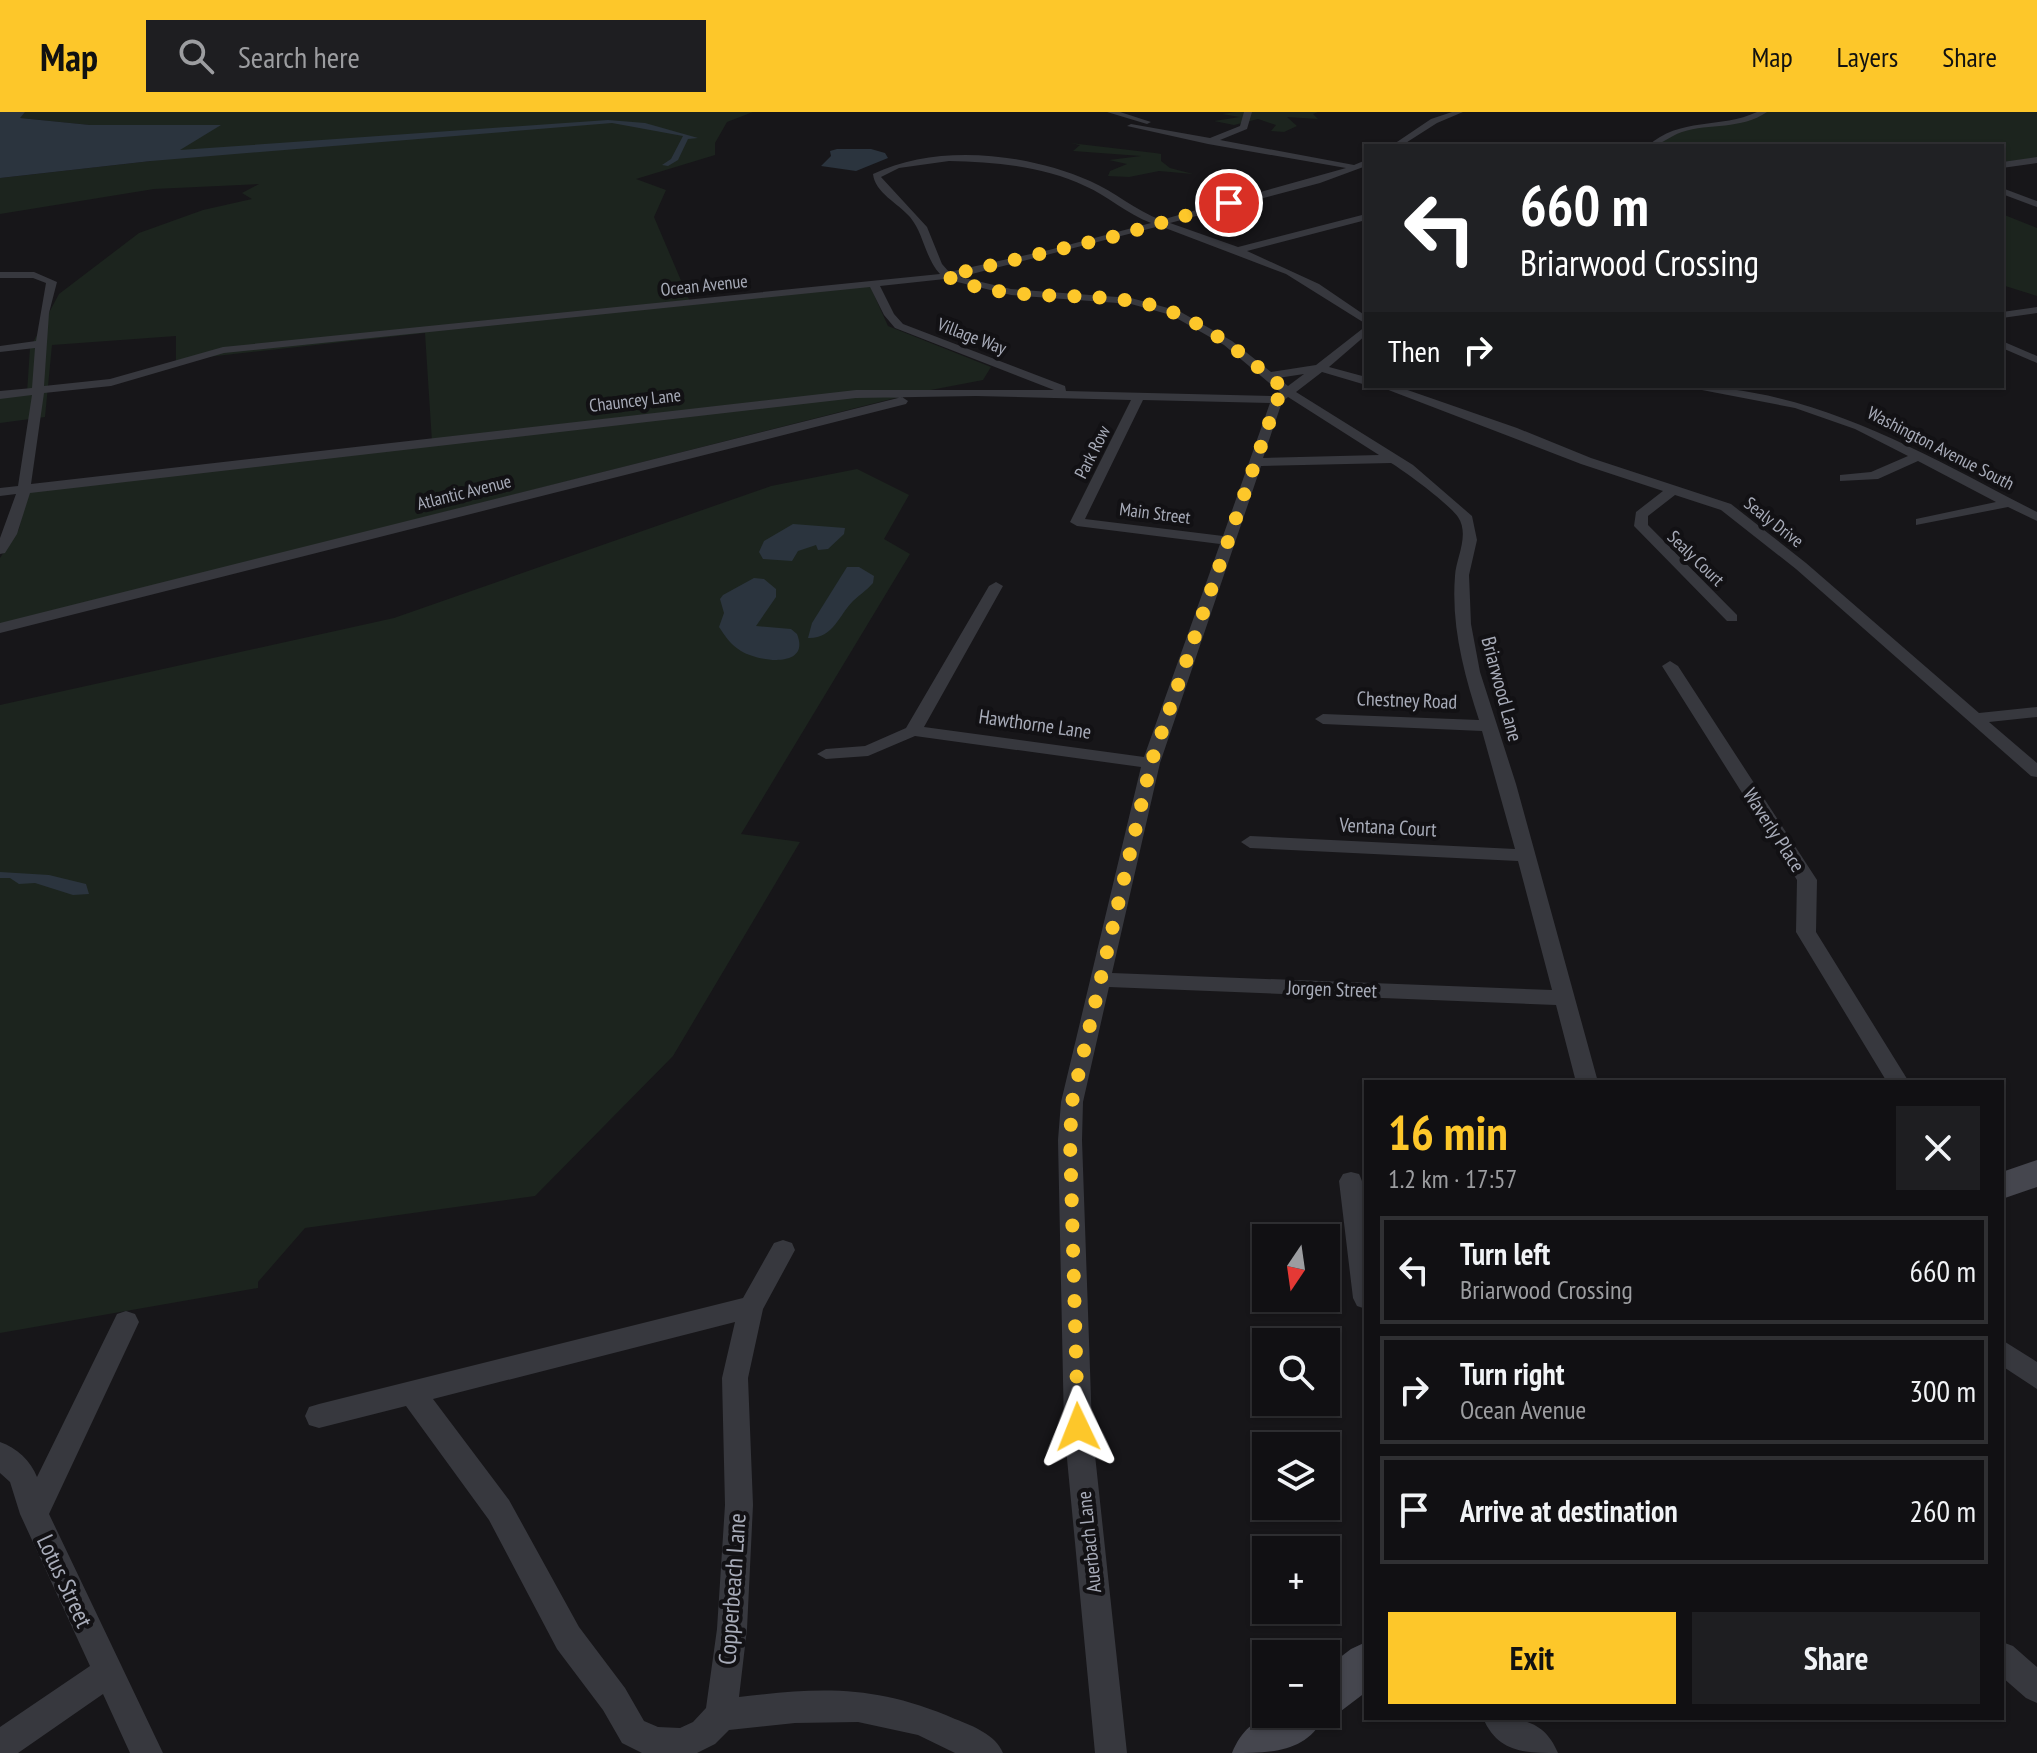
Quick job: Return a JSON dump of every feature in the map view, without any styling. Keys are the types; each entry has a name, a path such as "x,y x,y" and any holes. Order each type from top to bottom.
{"main road":[{"path":"2004,1184 2037,1173"},
{"path":"1340,1685 1364,1666"},
{"path":"1254,1753 1285,1728"}],"street":[{"path":"1111,112 1208,142 1244,127 1248,112"},
{"path":"1398,144 1434,121 1459,112"},
{"path":"1655,144 1673,130 1742,121 1763,112"},
{"path":"1131,126 1208,142 1363,166"},
{"path":"946,276 937,265 924,229 875,179 886,170 910,164 963,160 1040,169 1086,183 1129,209 1240,250 1312,282 1364,320"},
{"path":"2004,165 2037,160"},
{"name":"Ocean Avenue","path":"0,395 111,382 223,350 946,276 1328,180 1363,166"},
{"path":"2004,192 2037,204"},
{"path":"1240,250 1364,218"},
{"path":"0,275 34,275 52,282 40,344 23,490 25,495 13,533 0,550"},
{"name":"Briarwood Lane","path":"946,276 1011,292 1151,305 1198,323 1268,376 1282,396 1394,459 1446,497 1469,523 1470,540 1462,575 1463,624 1472,672 1586,1080"},
{"name":"Village Way","path":"874,284 889,315 899,326 1080,395"},
{"path":"2004,315 2037,310"},
{"path":"1282,396 1343,351 1364,331"},
{"path":"0,349 40,344"},
{"path":"2004,345 2037,360"},
{"path":"1343,351 1364,350"},
{"path":"1268,376 1321,368 1364,380"},
{"name":"Sealy Drive","path":"1390,388 1499,426 1586,461 1675,488 1737,514 2037,772"},
{"name":"Washington Avenue South","path":"1702,388 1799,401 1859,426 2037,517"},
{"name":"Chauncey Lane","path":"0,492 798,399 876,393 1282,396"},
{"name":"Atlantic Avenue","path":"0,628 937,393"},
{"name":"Auerbach Lane","path":"1111,1753 1078,1427 1070,1140 1072,1102 1151,763 1173,691 1255,462 1282,396"},
{"name":"Park Row","path":"1077,522 1138,397"},
{"path":"1845,478 1873,476 1919,456"},
{"path":"1255,462 1394,459"},
{"name":"Sealy Court","path":"1675,488 1641,515 1641,526 1732,618"},
{"path":"1921,522 2009,503"},
{"name":"Main Street","path":"1077,522 1229,541"},
{"path":"826,754 868,751 913,731 996,586"},
{"name":"Waverly Place","path":"1670,666 1807,880 1811,893 1803,922 1806,932 1897,1080"},
{"path":"1976,718 2037,712"},
{"name":"Chestney Road","path":"1323,719 1489,726"},
{"name":"Hawthorne Lane","path":"913,731 1151,763"},
{"name":"Ventana Court","path":"1250,842 1524,855"},
{"name":"Jorgen Street","path":"1101,980 1562,998"},
{"path":"1351,1181 1364,1282"},
{"name":"Copperbeach Lane","path":"721,1715 732,1629 739,1505 735,1378 751,1307 783,1250"},
{"path":"319,1416 751,1307"},
{"name":"Lotus Street","path":"126,1322 34,1514 147,1753"},
{"path":"2004,1352 2037,1377"},
{"path":"412,1393 499,1510 568,1638 614,1699 633,1732 656,1743 692,1746 721,1715 829,1704 884,1707 946,1728 987,1753"},
{"path":"0,1455 22,1474 34,1514"},
{"path":"2004,1659 2037,1687"},
{"path":"0,1746 108,1672"},
{"path":"1501,1720 1542,1753"}],"shaded area":[{"path":"0,112 25,112 20,118 90,125 221,125 180,150 608,120 645,123 698,138 688,139 678,160 668,166 662,165 671,159 683,136 612,123 151,161 0,178"},
{"path":"25,112 753,112 727,122 715,143 715,155 636,179 666,190 654,217 691,304 870,286 888,326 991,367 983,380 915,393 0,625 0,558 19,529 28,491 432,442 425,333 207,357 176,366 176,336 52,345 45,417 0,423 0,397 27,393 30,348 59,294 139,233 203,210 252,199 242,193 259,184 154,189 0,214 0,178 151,161 219,125 90,125 19,118"},
{"path":"1318,112 1313,114 1318,119 1287,117 1297,126 1284,132 1271,131 1276,125 1258,119 1234,125 1214,121 1240,117 1222,114"},
{"path":"1763,112 2037,112 2037,158 2004,162 2004,144 1654,144 1663,137 1691,127"},
{"path":"1070,143 1161,154 1161,161 1170,168 1193,174 1159,171 1129,177 1108,176 1110,171 1127,164 1109,160 1141,156 1073,151 1080,145"},
{"path":"871,149 885,153 888,158 856,171 821,166 831,156 830,151"},
{"path":"2004,215 2037,228 2037,296 2004,286"},
{"path":"857,469 909,495 884,539 910,554 741,834 800,842 673,1056 535,1196 305,1228 258,1282 258,1288 0,1333 0,705 394,618 771,486"},
{"path":"793,524 845,528 844,534 828,549 818,550 816,545 798,551 792,561 763,559 759,552 764,541"},
{"path":"847,567 859,567 874,576 873,583 853,601 830,630 824,635 808,638 812,623"},
{"path":"754,578 764,579 776,589 776,597 756,626 791,629 797,634 797,653 790,658 770,660 749,655 734,646 719,627 724,613 720,599"},
{"path":"0,872 49,875 86,884 89,894 73,895 35,883 19,884 10,878 0,878"}],"route":[{"path":"1078,1427 1070,1140 1072,1102 1151,763 1173,691 1277,400 1287,391 1228,343 1198,323 1175,313 1131,301 1011,292 946,276 1116,236 1229,203"}]}
